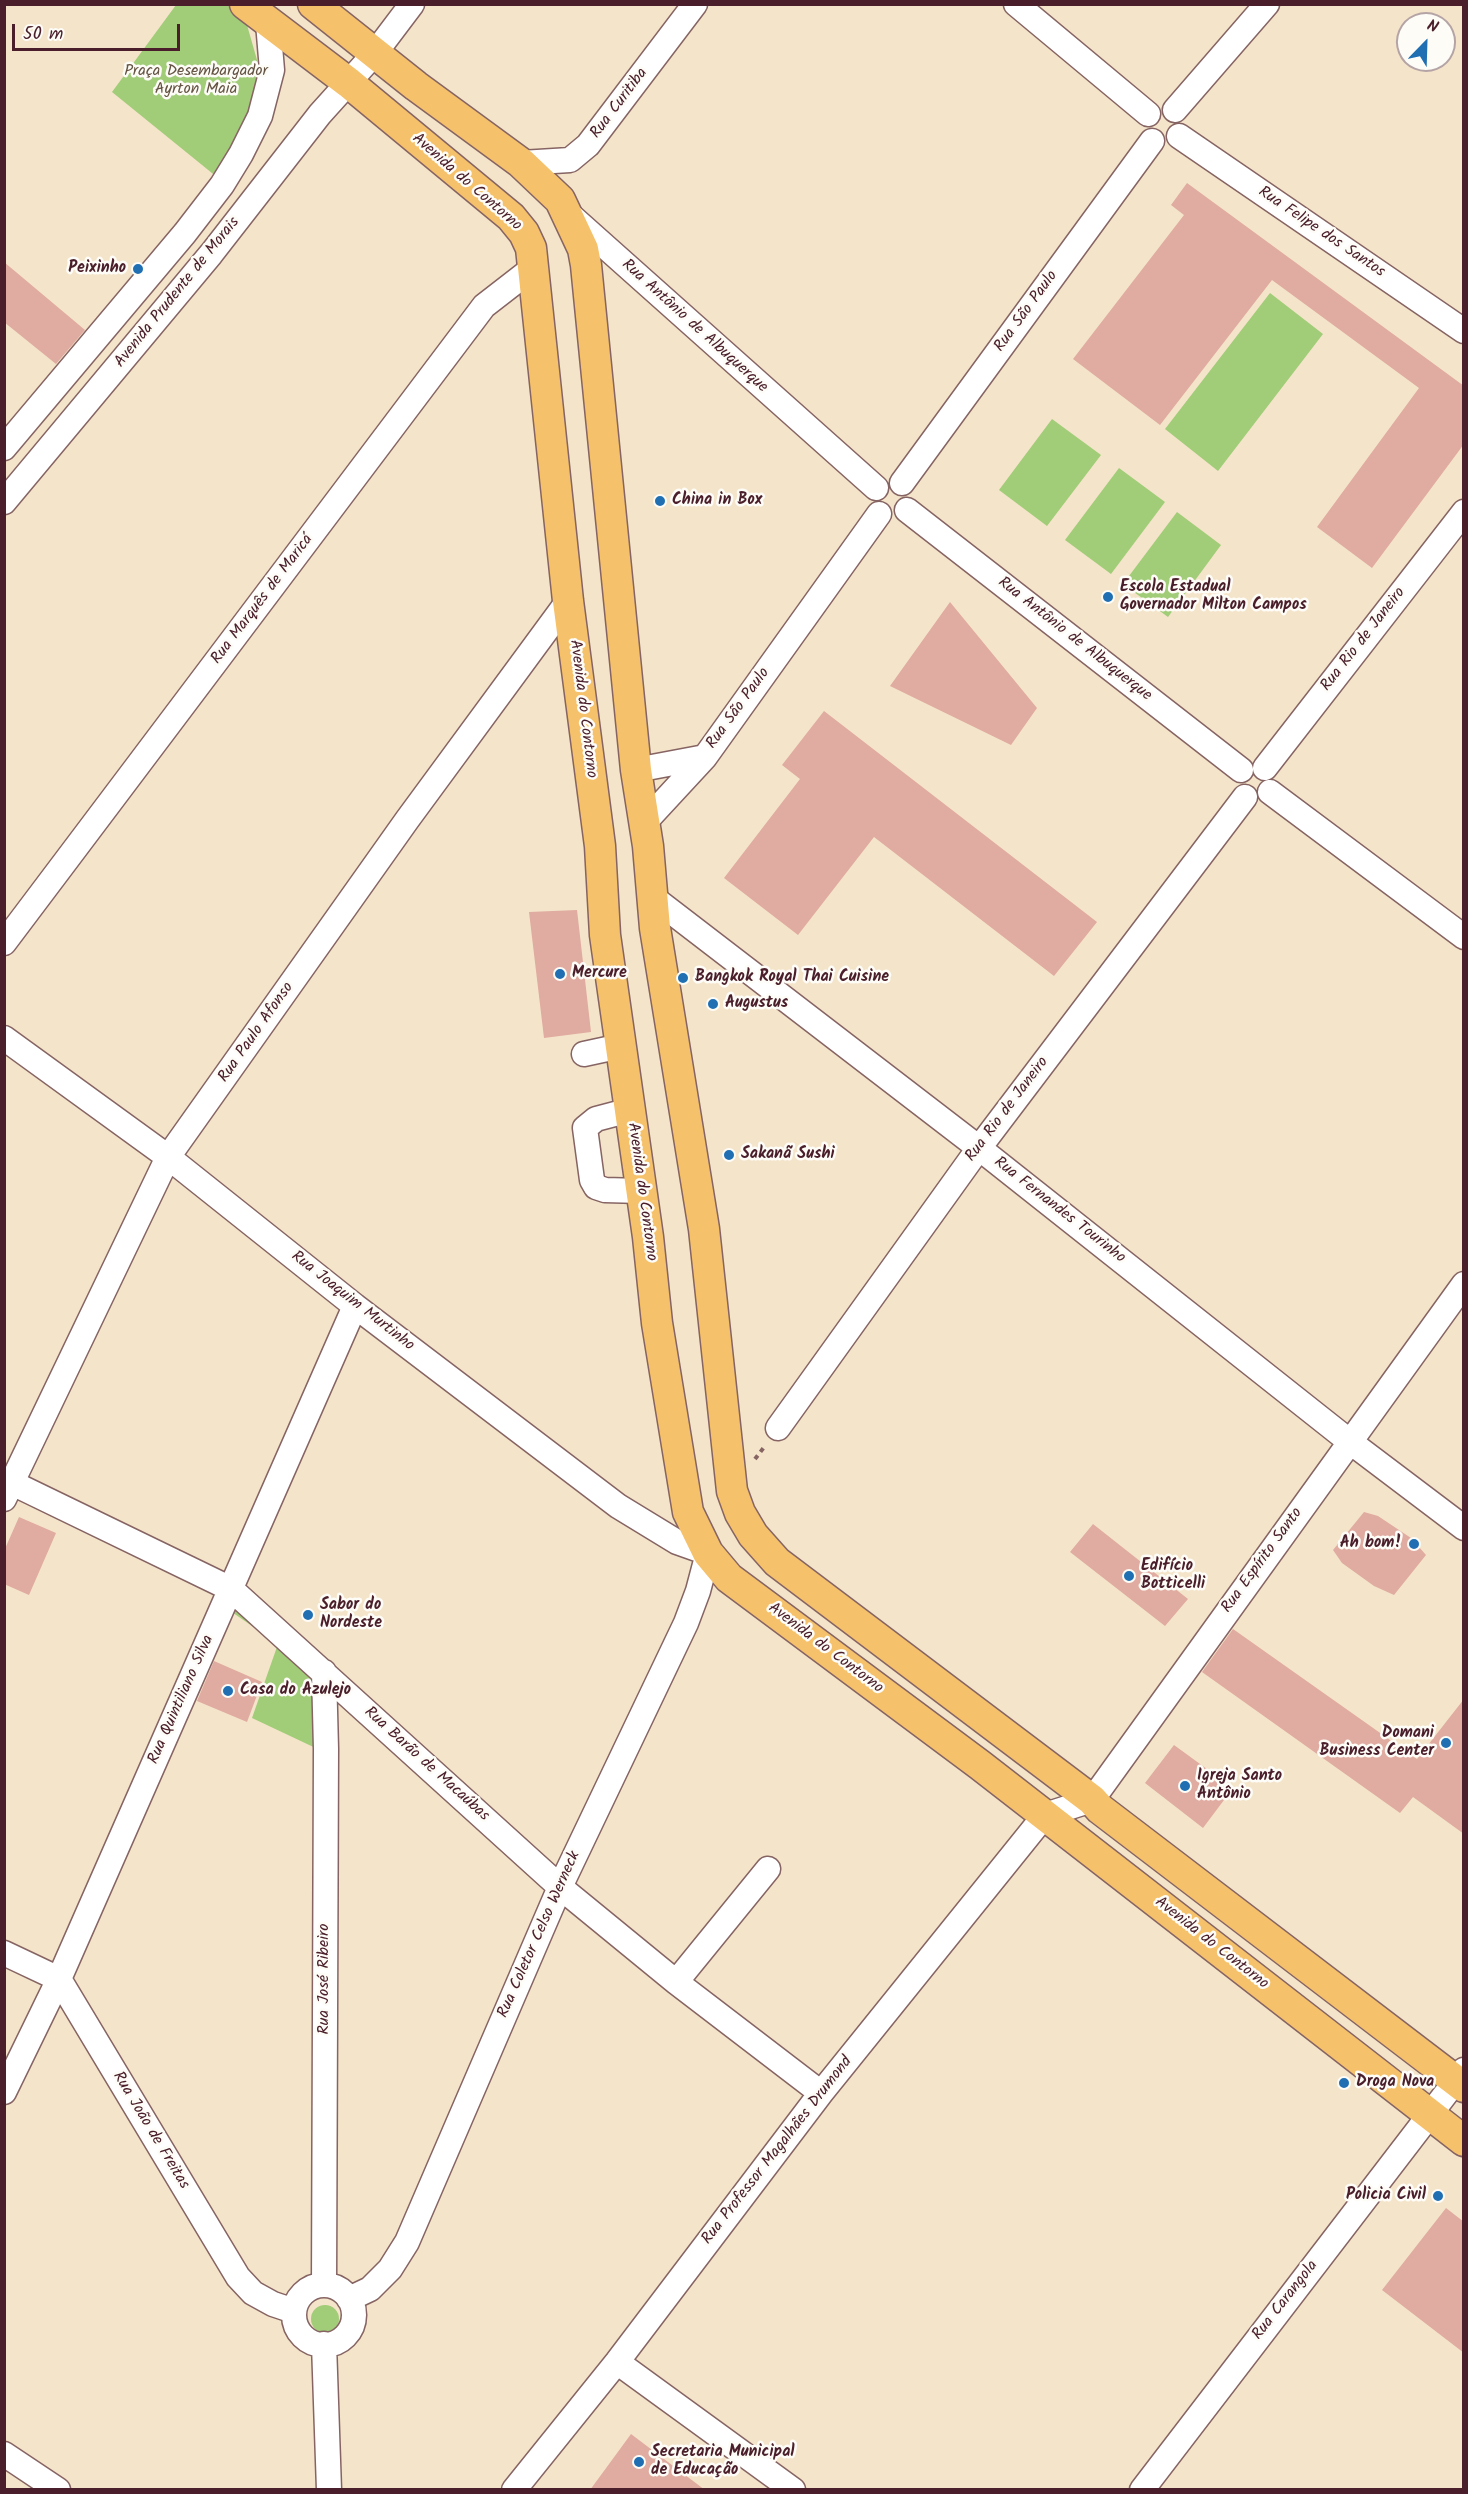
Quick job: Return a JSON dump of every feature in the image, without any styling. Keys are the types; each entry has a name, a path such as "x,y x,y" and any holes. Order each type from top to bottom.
{"main road":[{"path":"313,4 416,86 520,163 560,200 583,249 636,770 648,846 651,896 704,1229 732,1491 740,1513 753,1535 777,1562 1092,1800 1100,1809 1461,2080"},
{"name":"Avenida do Contorno","path":"256,14 349,83 511,218 524,233 531,248 568,601 600,846 605,935 657,1323 679,1470 688,1512 708,1553 729,1578 1045,1815 1464,2141"},
{"path":"708,1553 754,1556 777,1562"}],"street":[{"name":"Avenida Prudente de Morais","path":"4,502 211,254 320,114 375,52 412,4"},
{"name":"Rua Curitiba","path":"520,163 570,160 588,145 695,4"},
{"path":"1016,4 1148,114"},
{"path":"1175,110 1267,4"},
{"name":"Avenida Prudente de Morais","path":"4,448 185,233 237,162 260,116 272,69 256,14"},
{"path":"1158,107 1170,107 1175,110 1182,119 1183,125 1179,136 1170,144 1158,144 1152,141 1145,131 1145,119 1148,114 1158,107"},
{"name":"Rua Felipe dos Santos","path":"1179,136 1464,331"},
{"name":"Rua São Paulo","path":"902,483 1152,141"},
{"name":"Rua Antônio de Albuquerque","path":"567,213 876,488"},
{"name":"Rua Marquês de Maricá","path":"4,943 484,306 533,268"},
{"path":"891,480 902,483 909,493 907,510 891,518 879,514 873,504 876,488 891,480"},
{"name":"Rua Antônio de Albuquerque","path":"907,510 1241,770"},
{"name":"Rua Rio de Janeiro","path":"1265,768 1464,512"},
{"name":"Rua São Paulo","path":"644,824 705,757 879,514"},
{"name":"Rua Paulo Afonso","path":"7,1487 168,1157 407,820 568,601"},
{"name":"Rua São Paulo","path":"636,770 705,757"},
{"path":"1250,765 1265,768 1269,771 1273,782 1270,792 1261,800 1245,797 1237,788 1241,770 1250,765"},
{"path":"1270,792 1464,937"},
{"name":"Rua Rio de Janeiro","path":"778,1428 979,1148 1245,797"},
{"name":"Rua Fernandes Tourinho","path":"651,896 979,1148 1349,1441 1464,1528"},
{"name":"Rua Joaquim Murtinho","path":"4,1038 168,1157 355,1306 618,1506 677,1542 708,1553"},
{"path":"584,1054 621,1046"},
{"path":"630,1110 596,1119 585,1128 596,1187 605,1190 641,1191"},
{"name":"Rua Espírito Santo","path":"1092,1800 1464,1284"},
{"name":"Rua Quintiliano Silva","path":"4,2092 59,1979 355,1306"},
{"name":"Rua Barão de Macaúbas","path":"7,1487 231,1589 560,1887 676,1982 821,2093"},
{"name":"Rua Coletor Celso Werneck","path":"349,2299 370,2289 390,2269 407,2242 560,1887 686,1623 699,1591 708,1553"},
{"name":"Rua José Ribeiro","path":"324,1672 326,1749 324,2285"},
{"path":"1045,1815 1092,1800"},
{"name":"Rua Professor Magalhães Drumond","path":"514,2490 617,2362 821,2093 1045,1815"},
{"path":"676,1982 768,1869"},
{"path":"4,1953 59,1979"},
{"name":"Rua João de Freitas","path":"59,1979 238,2277 253,2294 294,2311"},
{"name":"Rua Carangola","path":"1142,2490 1430,2113 1461,2080"},
{"path":"324,2285 338,2289 349,2299 353,2317 347,2333 333,2343 314,2343 305,2338 294,2321 294,2311 301,2295 316,2286 324,2285"},
{"path":"324,2344 329,2490"},
{"path":"617,2362 793,2490"},
{"path":"4,2454 58,2490"}],"green space":[{"name":"Praça Desembargador Ayrton Maia","path":"176,5 227,5 245,18 259,67 254,112 223,182 112,92"},
{"path":"1270,293 1323,334 1218,471 1165,429"},
{"path":"1052,419 1101,455 1047,526 999,490"},
{"path":"1119,468 1165,502 1111,574 1065,540"},
{"path":"1177,512 1221,545 1168,617 1123,584"},
{"path":"233,1591 322,1676 324,1752 252,1718 278,1644 226,1608"},
{"path":"325,2305 335,2309 339,2319 335,2329 325,2333 315,2329 311,2319 315,2309"}],"building":[{"path":"1187,183 1464,386 1464,444 1372,568 1317,527 1419,388 1272,280 1160,425 1073,359 1184,215 1171,205"},
{"path":"4,262 85,330 56,364 4,322"},
{"path":"950,602 1037,708 1011,745 890,686"},
{"path":"824,711 1097,922 1054,976 874,837 798,935 724,878 800,779 782,765"},
{"path":"577,910 591,1032 544,1038 529,912"},
{"path":"1364,1512 1378,1516 1411,1538 1426,1555 1394,1595 1374,1586 1342,1563 1333,1550"},
{"path":"19,1517 56,1533 29,1595 4,1584 4,1551"},
{"name":"Edifício Botticelli","path":"1093,1524 1188,1599 1165,1626 1070,1552"},
{"path":"1233,1629 1417,1759 1464,1699 1464,1834 1413,1797 1400,1813 1202,1672"},
{"name":"Casa do Azulejo","path":"214,1661 262,1682 247,1722 197,1701"},
{"path":"1174,1745 1233,1788 1203,1828 1145,1783"},
{"path":"1446,2208 1464,2222 1464,2353 1382,2290"},
{"name":"Secretaria Municipal de Educação","path":"631,2434 705,2490 590,2490"}],"place":[{"name":"Peixinho","path":"138,269"},
{"name":"China in Box","path":"660,501"},
{"name":"Escola Estadual Governador Milton Campos","path":"1108,597"},
{"name":"Mercure","path":"560,974"},
{"name":"Bangkok Royal Thai Cuisine","path":"683,978"},
{"name":"Augustus","path":"713,1004"},
{"name":"Sakanã Sushi","path":"729,1155"},
{"name":"Ah bom!","path":"1414,1544"},
{"name":"Edifício Botticelli","path":"1129,1576"},
{"name":"Sabor do Nordeste","path":"308,1615"},
{"name":"Casa do Azulejo","path":"228,1691"},
{"name":"Domani Business Center","path":"1446,1743"},
{"name":"Igreja Santo Antônio","path":"1185,1786"},
{"name":"Droga Nova","path":"1344,2083"},
{"name":"Policia Civil","path":"1438,2196"},
{"name":"Secretaria Municipal de Educação","path":"639,2462"}]}
